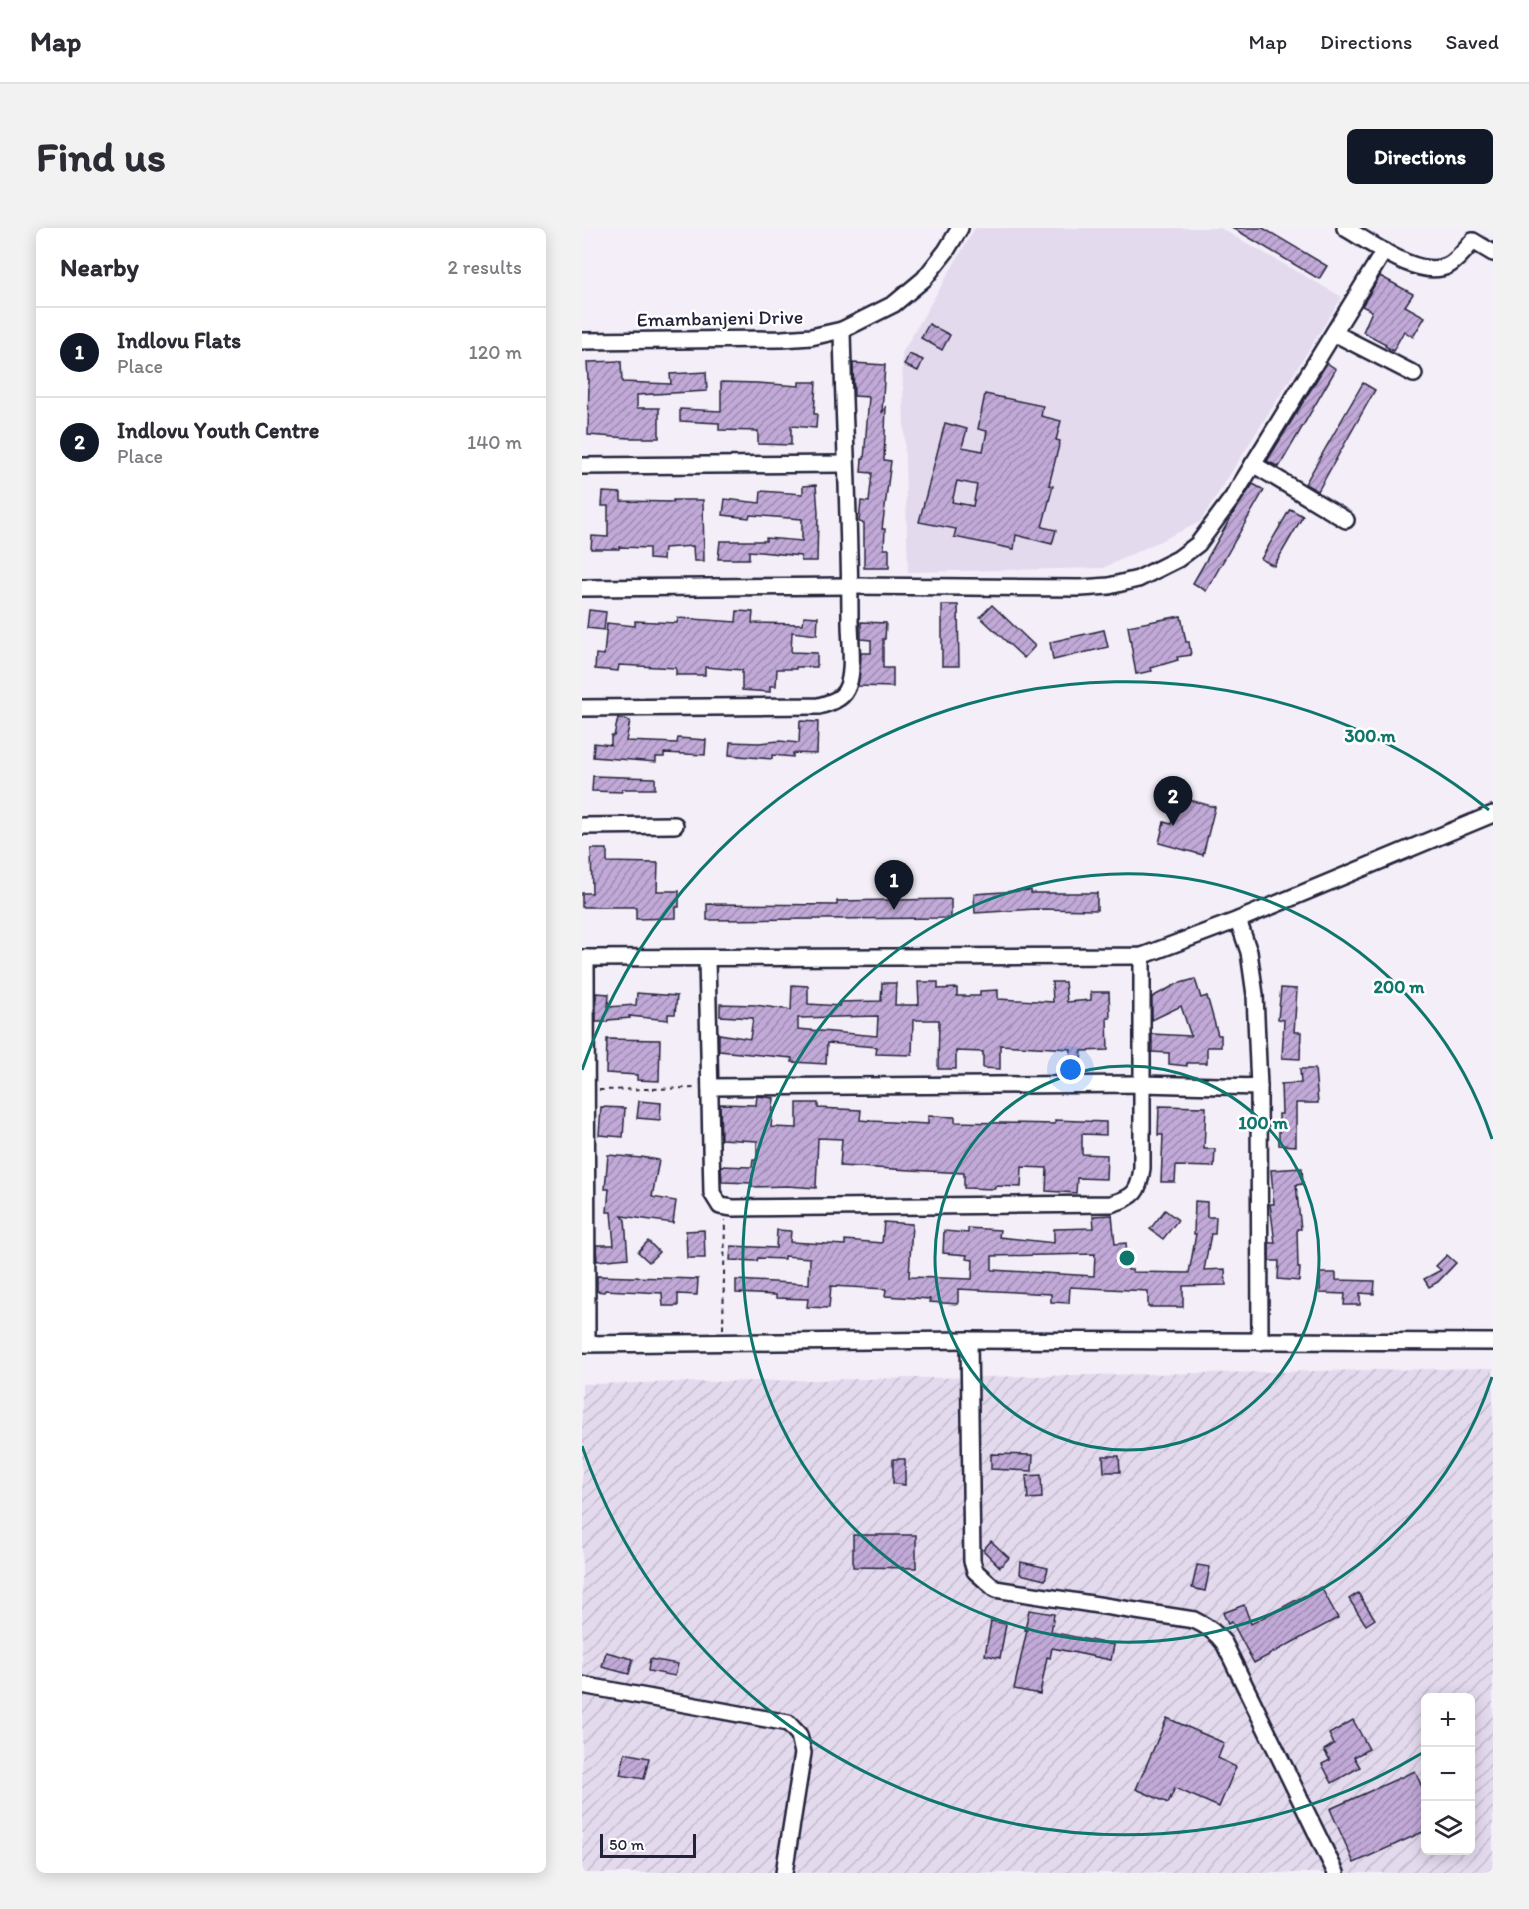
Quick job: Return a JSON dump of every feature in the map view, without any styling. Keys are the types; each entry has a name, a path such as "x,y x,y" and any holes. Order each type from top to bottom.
{"street":[{"name":"Emambanjeni Drive","path":"582,341 782,339 811,337 842,330 894,304 924,279 946,251 960,228"},
{"path":"1345,228 1384,251 1429,270 1448,266 1476,235 1493,253"},
{"path":"582,588 850,586 1081,588 1109,586 1138,579 1171,563 1198,544 1233,497 1384,251"},
{"path":"582,708 819,706 840,698 846,692 850,673 850,586 842,330"},
{"path":"1334,333 1414,374"},
{"path":"582,466 845,464"},
{"path":"1253,464 1346,520"},
{"path":"1493,814 1238,920 1142,956 584,958 587,1091 585,1344 969,1340 1493,1342"},
{"path":"582,826 675,825"},
{"path":"1238,920 1249,952 1253,974 1259,1087 1260,1342"},
{"path":"706,958 712,1193 717,1203 725,1208 1111,1204 1124,1200 1134,1193 1140,1184 1142,1168 1142,956"},
{"path":"710,1087 1141,1084 1259,1087"},
{"path":"969,1340 972,1561 975,1571 995,1589 1194,1620 1208,1626 1224,1643 1336,1873"},
{"path":"582,1685 788,1722 799,1734 804,1753 784,1873"}],"path":[{"path":"587,1091 710,1087"},
{"path":"723,1344 725,1208"}],"shaded area":[{"path":"975,228 1220,228 1342,297 1200,522 1103,568 908,572 902,353"},
{"path":"1493,1368 1493,1873 582,1873 582,1384"}],"building":[{"path":"1233,228 1263,228 1327,266 1319,279"},
{"path":"1380,276 1413,294 1405,306 1425,317 1413,337 1404,331 1393,351 1385,346 1386,344 1363,332 1372,311 1362,306"},
{"path":"929,324 950,335 942,350 921,338"},
{"path":"909,354 923,360 918,371 904,365"},
{"path":"621,361 622,382 671,384 670,374 706,372 707,391 637,395 637,408 659,408 659,438 588,435 587,362"},
{"path":"853,363 885,365 882,413 886,406 884,460 891,461 882,529 885,529 884,549 889,549 889,568 864,568 864,523 859,522 861,501 869,502 872,473 861,472 869,397 854,396"},
{"path":"1327,363 1336,369 1279,467 1267,461"},
{"path":"721,382 799,386 799,382 816,382 814,414 817,414 816,428 791,426 791,445 758,444 758,431 719,430 719,423 680,421 680,409 721,411"},
{"path":"1363,383 1375,390 1318,491 1305,484"},
{"path":"985,394 1043,406 1041,416 1061,421 1056,440 1060,441 1049,485 1053,486 1042,527 1056,530 1052,544 1016,535 1014,549 954,537 956,529 919,522 945,423 967,429 962,447 983,451 987,431 978,429","holes":["957,481 977,485 973,506 952,502"]},
{"path":"1253,484 1264,490 1206,591 1193,583"},
{"path":"816,485 817,561 801,561 801,556 749,551 749,559 718,559 720,541 766,541 766,538 802,541 802,519 723,515 725,499 760,503 761,491 803,494 803,486"},
{"path":"603,492 621,493 621,501 703,500 704,561 694,561 693,546 664,548 663,560 649,559 649,548 591,549 592,536 608,537 608,506 602,506"},
{"path":"1290,509 1303,516 1274,566 1261,559"},
{"path":"942,605 958,605 959,666 942,666"},
{"path":"992,605 1035,646 1024,658 980,617"},
{"path":"589,610 606,612 604,630 587,628"},
{"path":"737,611 753,612 752,623 803,624 804,616 818,617 817,635 792,632 791,652 817,653 817,667 777,669 776,686 770,686 770,692 742,690 742,670 705,667 705,675 676,675 676,668 619,665 618,671 595,669 596,654 604,655 607,623 635,626 635,621 677,623 678,618 736,622"},
{"path":"1181,616 1191,655 1177,657 1178,660 1151,668 1152,671 1136,674 1128,626"},
{"path":"861,622 886,623 885,639 883,639 883,668 893,668 893,687 858,686 861,653 871,653 871,640 861,639"},
{"path":"1104,630 1108,647 1053,660 1050,642"},
{"path":"618,718 630,721 626,741 677,743 678,738 706,740 705,755 664,753 664,757 656,757 656,762 593,757 594,743 611,745 611,736 614,736"},
{"path":"800,721 818,722 817,754 793,753 793,757 772,755 772,759 729,755 730,742 799,743"},
{"path":"593,776 655,778 655,789 622,789 622,792 592,791"},
{"path":"1179,797 1215,807 1203,855 1159,843 1164,822 1171,824"},
{"path":"591,849 607,849 607,862 658,863 657,891 679,891 676,918 636,919 636,907 582,907 582,893 592,893"},
{"path":"1031,890 1031,893 1097,893 1097,910 1035,909 975,913 974,894"},
{"path":"951,899 951,918 707,920 707,904 837,905 837,901"},
{"path":"1195,979 1201,998 1207,996 1218,1035 1221,1035 1221,1047 1207,1047 1207,1063 1187,1063 1187,1066 1169,1064 1169,1053 1152,1052 1152,1034 1191,1036 1181,1006 1152,1020 1152,997 1177,984"},
{"path":"918,982 938,982 938,989 957,988 957,996 980,996 980,991 998,990 998,999 1053,1002 1052,982 1065,982 1067,1002 1091,1000 1091,992 1109,992 1108,1050 1082,1051 1081,1060 1070,1058 1071,1049 1000,1045 1000,1069 983,1068 983,1052 956,1051 956,1069 938,1069 939,1020 913,1020 912,1055 876,1054 877,1047 827,1043 826,1064 792,1062 792,1058 719,1051 719,1034 750,1039 753,1018 720,1016 720,1004 755,1005 791,1010 792,985 808,986 808,1004 840,1006 839,1002 881,1001 882,983 896,983 895,1005 919,1004","holes":["878,1016 877,1036 798,1029 798,1018"]},
{"path":"1281,988 1297,989 1294,1032 1301,1032 1300,1059 1282,1058 1284,1020 1278,1019"},
{"path":"596,993 609,994 608,1007 636,1005 637,993 677,996 675,1014 668,1014 668,1020 629,1016 630,1018 596,1022"},
{"path":"607,1039 660,1040 659,1081 637,1080 637,1075 606,1073"},
{"path":"1300,1069 1315,1069 1318,1103 1296,1103 1296,1146 1279,1145 1279,1114 1282,1114 1281,1084 1301,1083"},
{"path":"757,1096 774,1098 771,1127 797,1128 797,1103 818,1103 818,1108 861,1110 860,1120 871,1121 928,1124 928,1116 955,1117 955,1122 1055,1124 1055,1120 1106,1122 1106,1135 1082,1134 1082,1154 1107,1155 1106,1179 1077,1178 1076,1193 1046,1191 1047,1168 1022,1167 1021,1187 964,1188 964,1173 840,1166 842,1139 818,1138 816,1188 752,1187 752,1183 722,1182 721,1166 752,1167 753,1160 757,1160 757,1141 721,1139 720,1104 756,1105"},
{"path":"639,1101 661,1103 660,1120 637,1118"},
{"path":"1159,1106 1206,1107 1204,1149 1215,1149 1214,1167 1176,1166 1175,1182 1161,1182 1163,1135 1158,1135"},
{"path":"601,1107 625,1108 623,1137 599,1135"},
{"path":"608,1155 659,1160 652,1197 676,1201 673,1223 622,1216 625,1220 628,1258 597,1261 596,1245 614,1245 611,1212 607,1212 609,1189 605,1189"},
{"path":"1302,1168 1303,1184 1296,1185 1301,1229 1297,1229 1299,1281 1278,1279 1279,1261 1269,1261 1269,1243 1275,1243 1270,1204 1274,1204 1271,1170"},
{"path":"1195,1201 1207,1202 1207,1217 1216,1217 1215,1234 1211,1234 1204,1270 1225,1269 1226,1285 1183,1286 1183,1307 1148,1307 1148,1291 1070,1287 1069,1303 1051,1302 1051,1294 958,1289 958,1304 929,1302 930,1299 885,1296 886,1289 831,1286 829,1308 807,1307 808,1299 736,1293 736,1280 809,1284 810,1258 784,1256 784,1259 758,1258 757,1261 730,1260 731,1246 776,1248 777,1230 791,1231 790,1242 845,1245 845,1240 882,1243 884,1222 912,1224 909,1277 972,1279 973,1260 966,1259 967,1255 943,1253 944,1231 968,1233 968,1228 1000,1230 999,1237 1054,1243 1054,1229 1094,1228 1093,1216 1112,1215 1115,1244 1126,1243 1128,1270 1189,1273 1196,1234 1194,1234","holes":["1095,1254 1094,1276 992,1270 992,1256"]},
{"path":"1165,1210 1178,1220 1163,1239 1150,1229"},
{"path":"704,1230 705,1258 687,1258 686,1231"},
{"path":"648,1241 659,1252 649,1262 638,1252"},
{"path":"1447,1255 1456,1263 1438,1282 1429,1287 1424,1279 1441,1270 1436,1266"},
{"path":"1320,1273 1336,1273 1336,1280 1375,1281 1374,1294 1360,1293 1360,1305 1344,1305 1345,1294 1320,1293"},
{"path":"597,1276 698,1279 697,1295 678,1294 678,1306 663,1306 662,1293 597,1291"},
{"path":"991,1454 1033,1455 1032,1471 991,1469"},
{"path":"1103,1456 1119,1456 1120,1472 1104,1472"},
{"path":"893,1459 905,1459 905,1485 893,1483"},
{"path":"1041,1475 1042,1498 1028,1499 1026,1476"},
{"path":"853,1535 916,1535 916,1568 853,1567"},
{"path":"991,1541 1009,1558 1000,1567 983,1550"},
{"path":"1021,1562 1048,1568 1045,1580 1020,1574"},
{"path":"1197,1565 1210,1567 1205,1591 1192,1588"},
{"path":"1321,1587 1338,1618 1254,1663 1232,1622 1228,1624 1223,1613 1244,1605 1251,1624"},
{"path":"1358,1593 1375,1619 1366,1625 1349,1599"},
{"path":"1029,1610 1054,1614 1051,1632 1114,1645 1111,1660 1052,1648 1050,1658 1047,1657 1040,1694 1014,1689"},
{"path":"991,1621 1006,1624 1000,1658 985,1655"},
{"path":"606,1652 633,1659 629,1674 602,1667"},
{"path":"650,1659 678,1664 675,1676 648,1671"},
{"path":"1167,1718 1224,1743 1218,1758 1236,1767 1219,1807 1175,1788 1168,1803 1136,1789"},
{"path":"1353,1720 1369,1749 1354,1757 1360,1767 1332,1783 1322,1764 1330,1760 1324,1750 1334,1744 1329,1734"},
{"path":"625,1753 649,1758 644,1779 620,1775"},
{"path":"1415,1771 1421,1785 1421,1833 1354,1863 1330,1809"}],"place":[{"name":"Indlovu Youth Centre","path":"1173,826"},
{"name":"Indlovu Flats","path":"894,910"}]}
